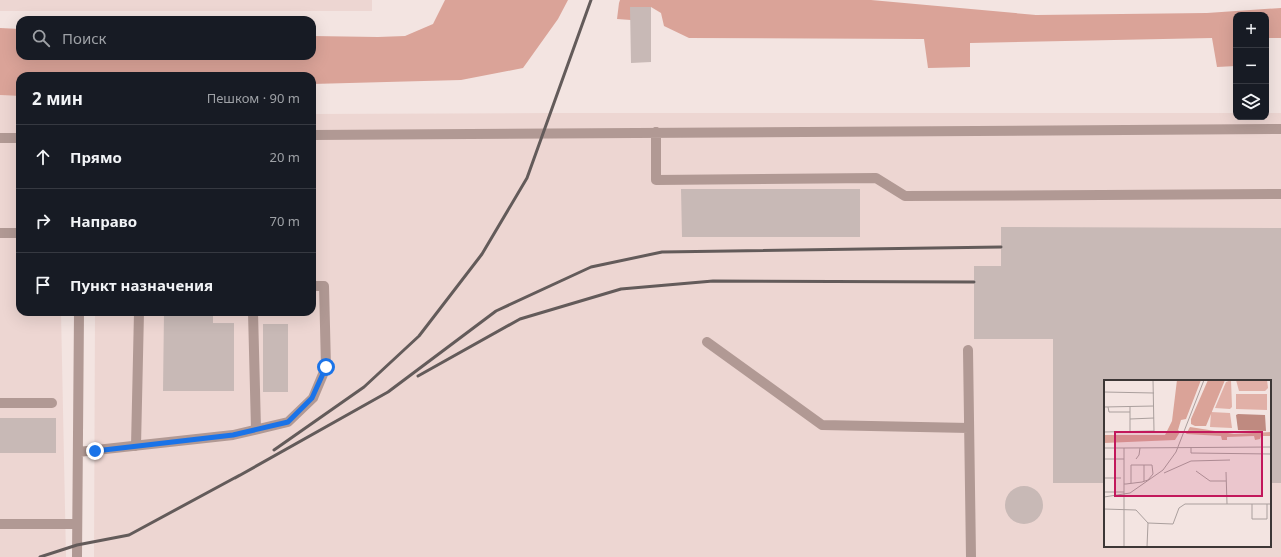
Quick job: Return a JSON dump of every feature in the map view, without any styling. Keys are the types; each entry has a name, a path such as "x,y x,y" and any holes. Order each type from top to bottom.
{"street":[{"path":"316,135 1281,129"},
{"path":"656,132 656,180 876,178 905,196 1281,194"},
{"path":"0,138 16,138"},
{"path":"0,233 16,233"},
{"path":"78,452 233,435 288,422 312,398 326,367 324,286 316,286"},
{"path":"77,557 80,316"},
{"path":"136,446 139,316"},
{"path":"254,316 256,429"},
{"path":"707,342 822,425 969,428"},
{"path":"968,350 971,557"},
{"path":"0,403 52,403"},
{"path":"0,524 77,524"}],"shaded area":[{"path":"0,0 372,0 372,11 0,11"},
{"path":"445,0 568,0 558,19 523,68 461,80 316,84 316,72 16,72 16,96 0,95 0,28 16,29 16,60 316,60 316,36 405,36 433,24"},
{"path":"620,0 871,0 1036,15 1207,13 1281,8 1281,38 1269,38 1269,12 1233,12 1233,66 1217,67 1212,38 970,43 970,67 928,68 924,39 689,38 664,26 661,13 651,7 631,7 631,20 617,19"},
{"path":"0,95 16,96 16,316 61,316 66,557 0,557"},
{"path":"1233,113 1233,120 1269,120 1269,113 1281,113 1281,557 94,557 95,316 316,316 316,114"}],"building":[{"path":"630,7 651,7 651,62 631,63"},
{"path":"681,189 860,189 860,237 682,237"},
{"path":"1001,227 1281,228 1281,483 1271,483 1271,380 1104,380 1104,483 1053,483 1053,339 974,339 974,266 1001,266"},
{"path":"164,316 213,316 213,323 234,323 234,391 163,391"},
{"path":"263,324 288,324 288,392 263,392"},
{"path":"0,418 56,418 56,453 0,453"},
{"path":"1024,486 1034,489 1040,495 1043,505 1040,515 1034,521 1024,524 1014,521 1008,515 1005,505 1008,495 1014,489"}],"railway":[{"path":"274,450 364,387 419,336 482,254 527,178 591,0"},
{"path":"235,478 388,392 496,311 591,267 662,252 1001,247"},
{"path":"418,376 520,319 621,289 713,281 974,282"},
{"path":"40,557 77,545 129,535 240,475"}],"route":[{"path":"95,451 233,435 288,422 312,398 326,367"}]}
